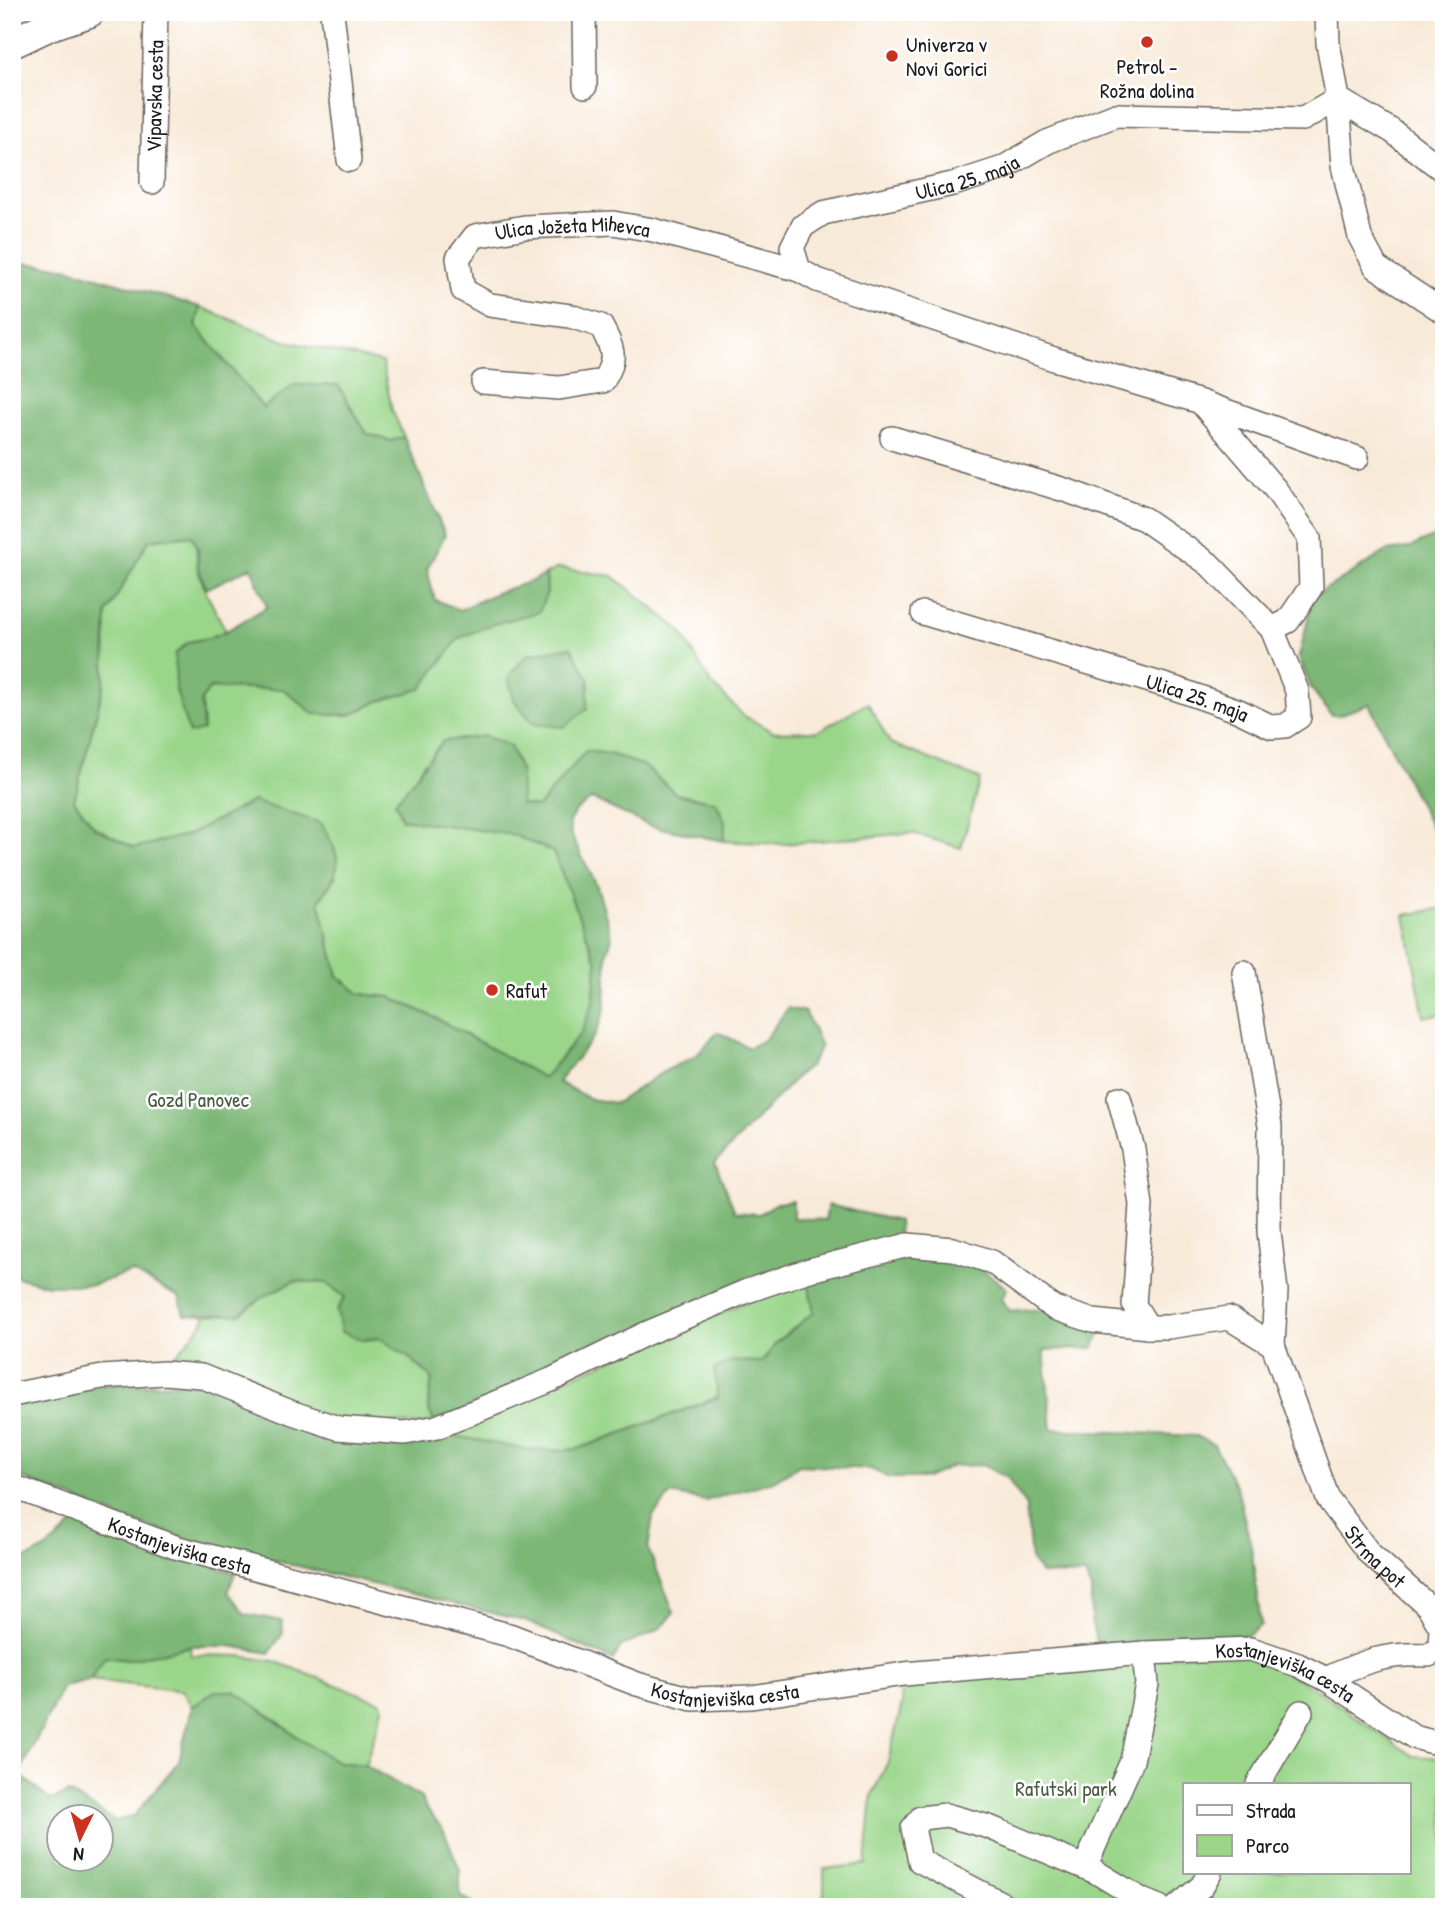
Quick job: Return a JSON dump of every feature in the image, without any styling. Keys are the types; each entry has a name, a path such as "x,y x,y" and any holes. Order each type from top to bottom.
{"main road":[{"path":"12,43 50,25 89,12"}],"street":[{"name":"Vipavska cesta","path":"152,182 156,12"},
{"path":"332,12 349,160"},
{"path":"584,12 585,86"},
{"path":"1328,12 1328,43 1338,99 1343,166 1360,237 1376,267 1444,312"},
{"path":"1338,99 1392,131 1444,171"},
{"name":"Ulica 25. maja","path":"799,270 792,247 803,226 823,213 957,183 1003,168 1047,142 1116,115 1303,119 1338,99"},
{"name":"Ulica Jožeta Mihevca","path":"482,382 559,388 603,381 611,369 613,349 601,326 570,316 490,305 463,290 458,258 475,236 525,227 613,223 653,230 799,270"},
{"path":"799,270 817,280 1054,359 1201,402 1357,458"},
{"path":"1201,402 1276,490 1309,538 1311,587 1288,621 1272,629"},
{"name":"Ulica 25. maja","path":"892,438 1068,492 1144,519 1209,564 1272,629 1297,691 1299,717 1285,726 1272,727 1239,711 1177,689 923,614"},
{"name":"Strma pot","path":"1244,972 1270,1126 1269,1232 1276,1291 1273,1345 1328,1499 1369,1553 1429,1607 1441,1629 1440,1647 1429,1656 1411,1654 1373,1658 1326,1679"},
{"path":"1119,1098 1133,1149 1141,1205 1134,1305 1148,1327"},
{"path":"12,1395 102,1377 164,1373 201,1376 338,1428 405,1433 436,1427 551,1380 645,1334 747,1291 806,1271 908,1245 953,1250 992,1262 1054,1308 1093,1321 1148,1327 1229,1318 1273,1345"},
{"name":"Kostanjeviška cesta","path":"12,1486 175,1547 509,1635 637,1684 692,1699 752,1697 904,1674 1144,1653 1251,1649 1298,1665 1326,1679 1414,1737 1444,1745"},
{"path":"1085,1867 1132,1760 1147,1684 1144,1653"},
{"path":"1259,1783 1301,1712"},
{"path":"1008,1907 920,1861 913,1828 921,1818 946,1815 989,1827 1085,1867 1159,1907"},
{"path":"1177,1907 1202,1886 1209,1874"}],"green space":[{"name":"Gozd Panovec","path":"12,262 62,267 200,307 196,326 263,408 294,385 338,385 367,434 391,441 404,437 445,535 427,569 435,600 460,610 546,574 547,592 539,612 490,625 459,638 421,689 379,701 350,715 314,714 283,689 210,688 201,700 203,730 189,734 176,690 175,654 188,642 226,631 267,607 251,567 206,589 198,566 198,549 191,535 149,540 107,613 104,684 74,800 94,827 134,848 190,834 253,801 321,823 333,846 337,862 333,879 319,901 338,976 360,994 390,997 434,1017 544,1078 582,1032 593,1002 597,962 553,852 514,835 402,819 395,802 443,741 484,736 510,746 521,773 521,804 538,807 586,751 610,754 644,766 676,794 716,802 725,822 724,841 650,826 592,799 575,811 569,822 571,835 597,886 612,938 607,952 605,1010 595,1035 558,1082 590,1099 616,1103 661,1073 697,1055 718,1032 749,1048 765,1039 788,1008 805,1012 821,1046 810,1066 798,1075 715,1163 735,1212 759,1214 777,1203 793,1201 793,1218 825,1220 828,1205 898,1221 899,1238 434,1421 428,1408 432,1378 411,1359 380,1338 363,1340 341,1332 337,1310 345,1297 326,1283 294,1281 266,1295 240,1314 184,1315 179,1297 132,1272 92,1285 48,1285 12,1276"},
{"path":"200,307 285,341 382,362 392,410 404,437 391,441 367,434 338,385 294,385 263,408 196,326"},
{"path":"1441,533 1444,537 1444,853 1369,704 1339,715 1331,715 1311,688 1299,657 1313,597 1387,551 1409,548"},
{"path":"191,535 203,584 226,631 188,642 203,730 201,700 210,688 283,689 314,714 350,715 379,701 421,689 459,638 490,625 547,592 546,574 558,568 613,576 680,630 710,682 743,715 773,732 818,731 868,703 890,743 980,779 961,848 912,833 783,844 724,841 725,822 716,802 676,794 644,766 610,754 586,751 537,808 520,804 521,773 424,762 413,783 396,802 402,819 514,835 553,852 597,962 593,1002 582,1032 544,1078 434,1017 390,997 360,994 338,976 319,901 336,876 253,801 190,834 134,848 94,827 74,800 104,684 107,613 149,540"},
{"path":"571,647 589,679 587,709 564,727 534,724 514,700 508,677 527,655"},
{"path":"1444,908 1444,1013 1424,1017 1405,915"},
{"path":"915,1252 965,1261 985,1272 1007,1289 1001,1299 1010,1311 1046,1311 1103,1327 1093,1348 1044,1350 1052,1429 1196,1436 1214,1445 1237,1488 1251,1546 1261,1625 1247,1636 1097,1645 1091,1620 1091,1590 1085,1575 1041,1574 1031,1560 1026,1506 1007,1478 983,1465 953,1466 927,1478 889,1478 871,1469 800,1465 773,1481 705,1501 671,1494 653,1516 648,1549 674,1612 658,1629 621,1646 613,1660 525,1621 190,1540 124,1519 12,1474 12,1401 97,1385 203,1383 290,1416 439,1433 523,1449 578,1449 718,1398 714,1369 732,1361 762,1362 777,1342 814,1312 807,1276"},
{"path":"807,1276 814,1312 777,1342 762,1362 732,1361 718,1397 578,1449 522,1449 439,1433"},
{"path":"294,1281 326,1283 345,1297 363,1340 380,1338 411,1359 432,1379 428,1408 434,1421 423,1425 337,1420 165,1368 202,1324 206,1315 240,1314 266,1295"},
{"path":"77,1520 235,1573 228,1592 245,1614 282,1621 283,1633 269,1653 230,1646 190,1646 129,1660 105,1657 90,1680 63,1686 19,1774 50,1800 69,1793 87,1804 46,1804 46,1874 116,1874 116,1821 134,1816 179,1761 192,1707 215,1691 235,1691 303,1741 338,1762 365,1765 421,1798 444,1831 460,1870 460,1896 479,1907 12,1907 12,1564 40,1552"},
{"path":"190,1646 191,1655 240,1656 274,1661 381,1702 383,1709 365,1765 338,1762 303,1741 267,1713 215,1691 192,1707 183,1691 90,1680 105,1657 129,1660"},
{"name":"Rafutski park","path":"1251,1649 1413,1756 1444,1758 1444,1907 824,1907 824,1869 866,1864 872,1795 888,1762 902,1704 900,1683"}],"place":[{"name":"Petrol - Rožna dolina","path":"1147,42"},
{"name":"Univerza v Novi Gorici","path":"892,56"},
{"name":"Rafut","path":"492,990"}]}
